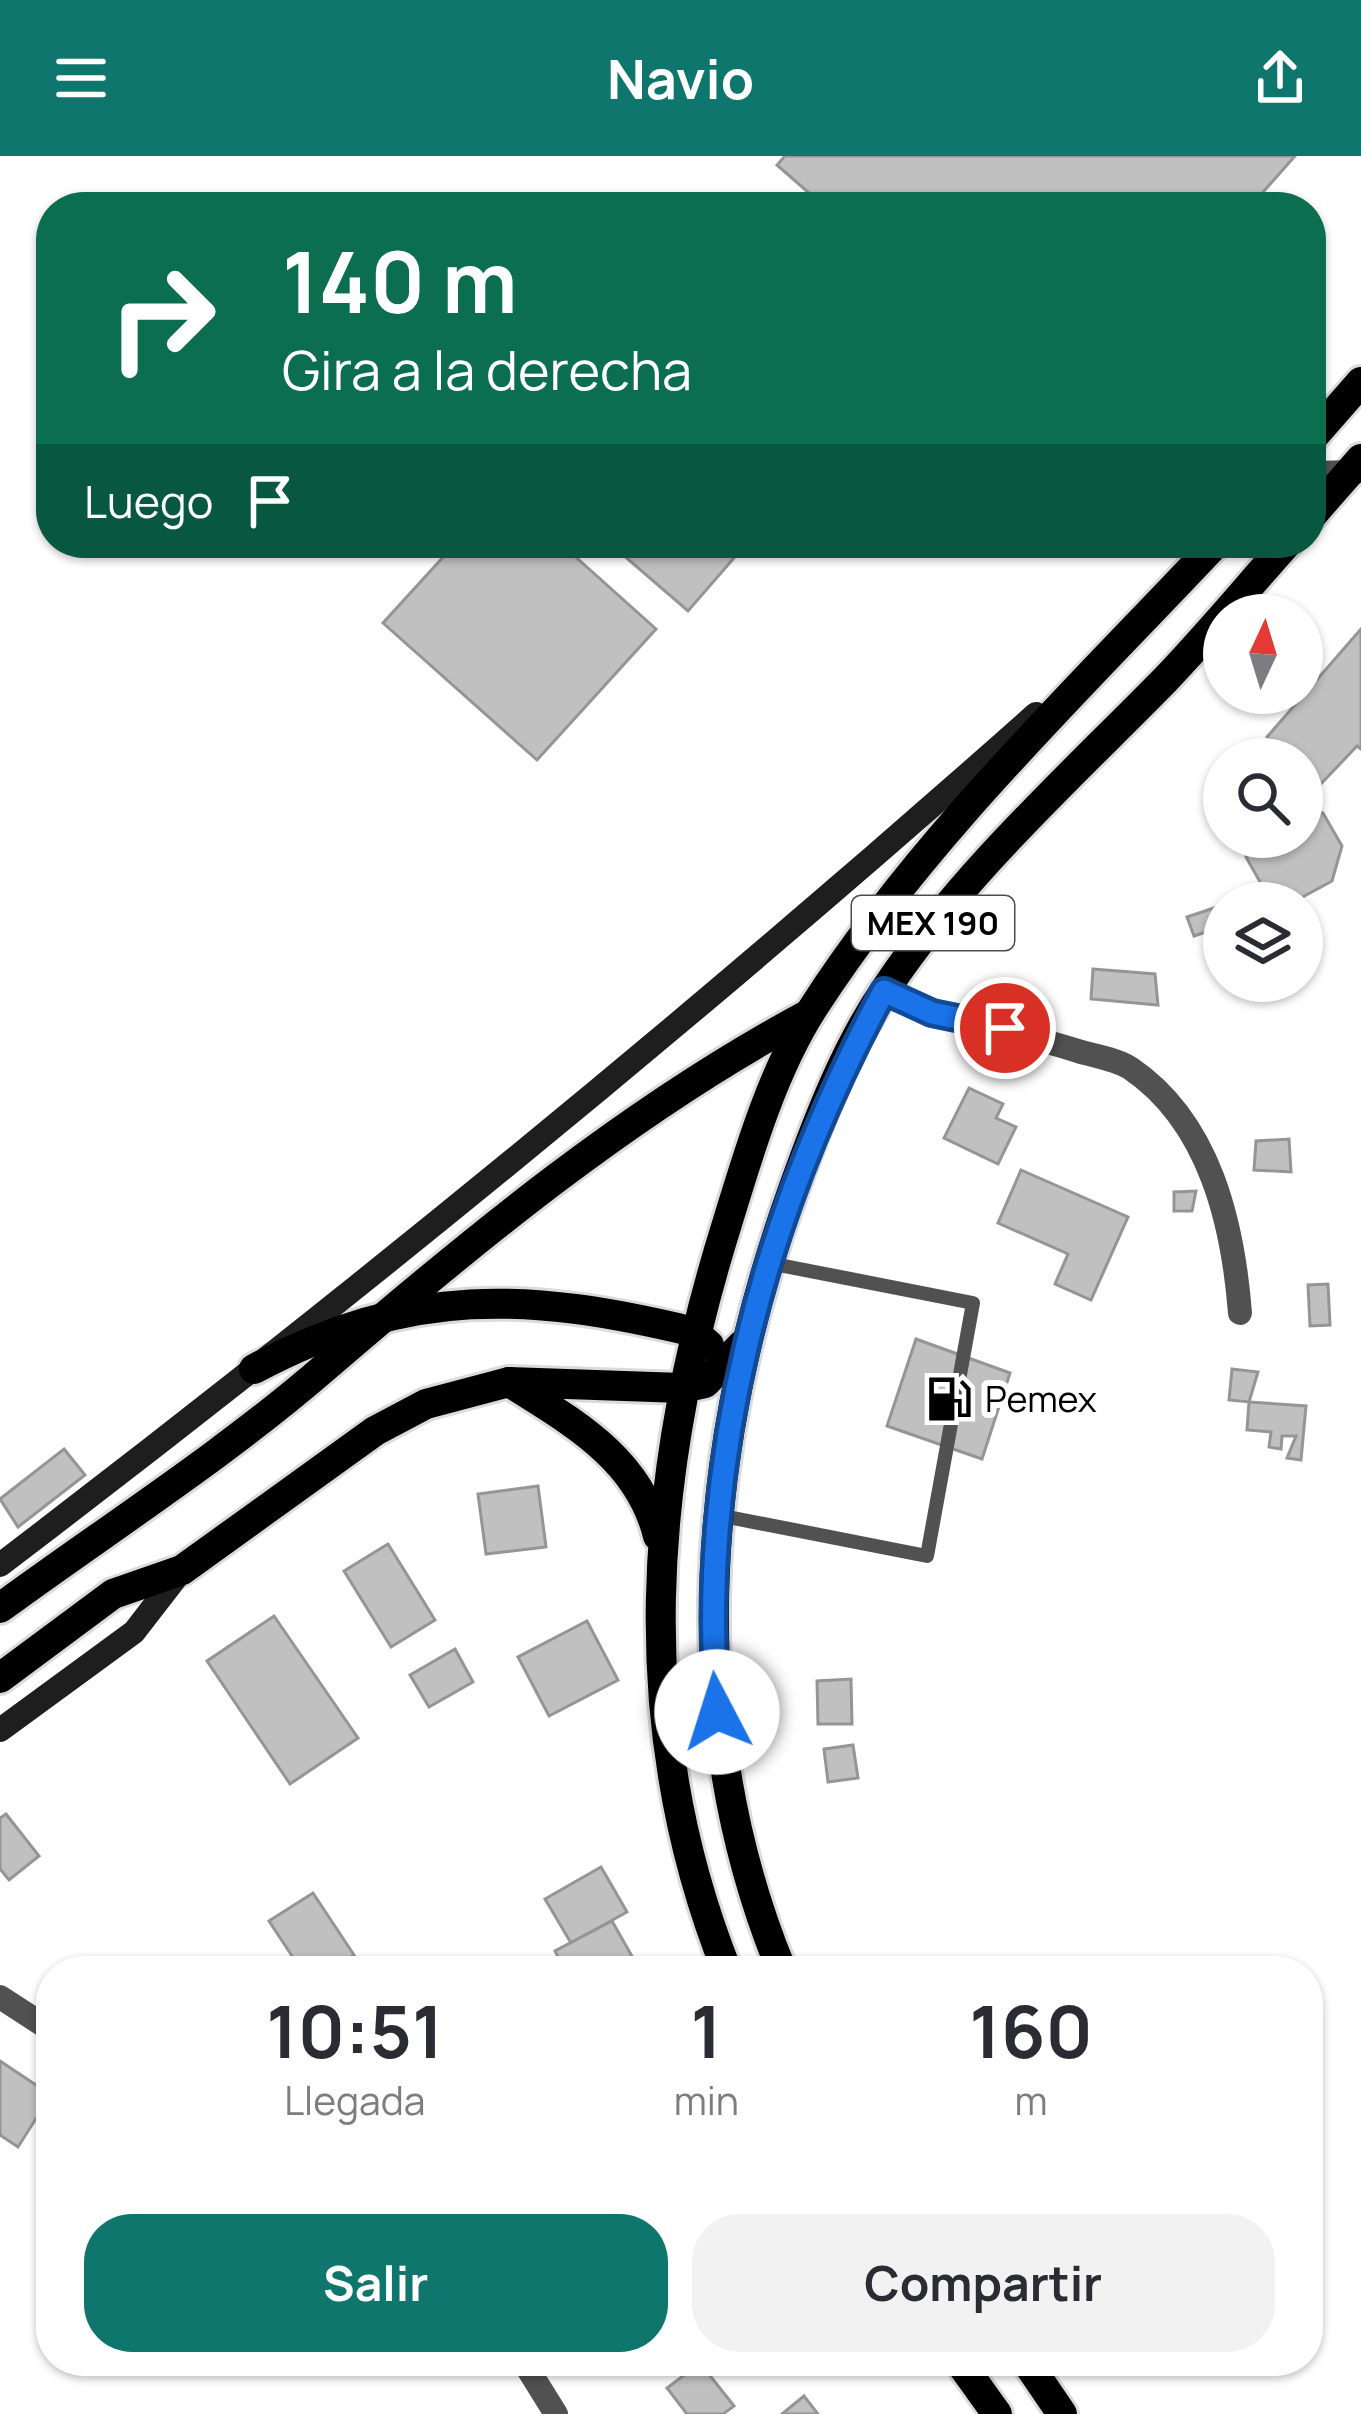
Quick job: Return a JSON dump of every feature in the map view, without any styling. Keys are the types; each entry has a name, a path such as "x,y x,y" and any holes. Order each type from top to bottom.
{"main road":[{"path":"1326,422 1361,382"},
{"path":"1326,500 1357,468"},
{"name":"MEX 190","path":"722,1956 691,1868 665,1748 658,1653 659,1566 682,1388 735,1195 809,1014 865,931 926,858 1202,558"},
{"name":"MEX 190","path":"777,1956 746,1870 717,1712 711,1619 718,1515 734,1398 769,1263 812,1138 884,991 945,907 1171,674 1274,558"},
{"path":"0,1609 389,1316 499,1222 726,1058 809,1014"},
{"path":"254,1369 327,1334 442,1304 561,1306 694,1332 726,1367 734,1398"},
{"path":"0,1678 113,1594 182,1570 375,1431 426,1404 508,1382 682,1388 705,1383 726,1367 748,1337"},
{"path":"508,1382 617,1458 653,1517 659,1566"},
{"path":"970,2376 997,2414"},
{"path":"1036,2376 1062,2414"}],"street":[{"path":"1326,471 1357,468"},
{"path":"0,1565 254,1369 764,956 1150,613"},
{"path":"884,991 932,1013 1005,1028 1129,1067 1192,1130 1220,1196 1240,1313"},
{"path":"0,1730 134,1632 182,1570"},
{"path":"0,1997 36,2020"},
{"path":"532,2376 556,2414"}],"lane":[{"path":"718,1515 927,1556 973,1303 769,1263"}],"building":[{"path":"785,156 1295,156 1263,192 808,192 777,165"},
{"path":"442,558 577,558 656,629 537,760 383,623"},
{"path":"627,558 734,558 688,611"},
{"path":"1361,629 1361,749 1357,746 1323,782 1323,738 1267,737 1287,714 1323,714 1323,673"},
{"path":"1323,813 1342,846 1332,881 1323,886 1323,882 1260,882 1247,858 1323,858"},
{"path":"1203,912 1203,933 1194,936 1187,917"},
{"path":"1093,969 1155,974 1158,1005 1091,999"},
{"path":"969,1088 1003,1104 996,1118 1016,1127 998,1164 944,1138"},
{"path":"1289,1139 1291,1172 1254,1170 1256,1141"},
{"path":"1021,1170 1128,1217 1091,1300 1055,1284 1068,1254 998,1223"},
{"path":"1196,1191 1192,1211 1174,1211 1174,1192"},
{"path":"1328,1284 1330,1325 1310,1326 1308,1285"},
{"name":"Pemex","path":"916,1339 1010,1373 982,1459 887,1426"},
{"path":"1232,1369 1258,1372 1249,1402 1229,1400"},
{"path":"1249,1402 1306,1406 1301,1460 1287,1458 1296,1436 1282,1436 1281,1449 1269,1447 1271,1432 1247,1430"},
{"path":"64,1449 85,1475 18,1527 0,1499"},
{"path":"538,1486 546,1547 486,1554 478,1494"},
{"path":"388,1544 435,1620 391,1647 344,1571"},
{"path":"274,1616 358,1738 290,1784 207,1661"},
{"path":"587,1621 618,1680 549,1716 518,1657"},
{"path":"455,1649 473,1682 429,1707 410,1675"},
{"path":"851,1679 852,1724 818,1724 817,1681"},
{"path":"853,1745 858,1778 828,1782 824,1749"},
{"path":"6,1814 39,1856 9,1880 0,1869 0,1818"},
{"path":"601,1867 627,1912 571,1943 545,1899"},
{"path":"313,1893 354,1955 292,1956 269,1921"},
{"path":"612,1921 632,1956 558,1956 555,1951"},
{"path":"0,2061 36,2085 36,2119 18,2147 0,2135"},
{"path":"683,2376 710,2376 734,2406 723,2414 687,2414 667,2388"},
{"path":"804,2396 818,2414 782,2414"}],"place":[{"name":"Pemex","path":"949,1399"}],"route":[{"path":"717,1712 712,1583 722,1465 757,1297 812,1138 884,991 932,1013 1005,1028"}]}
